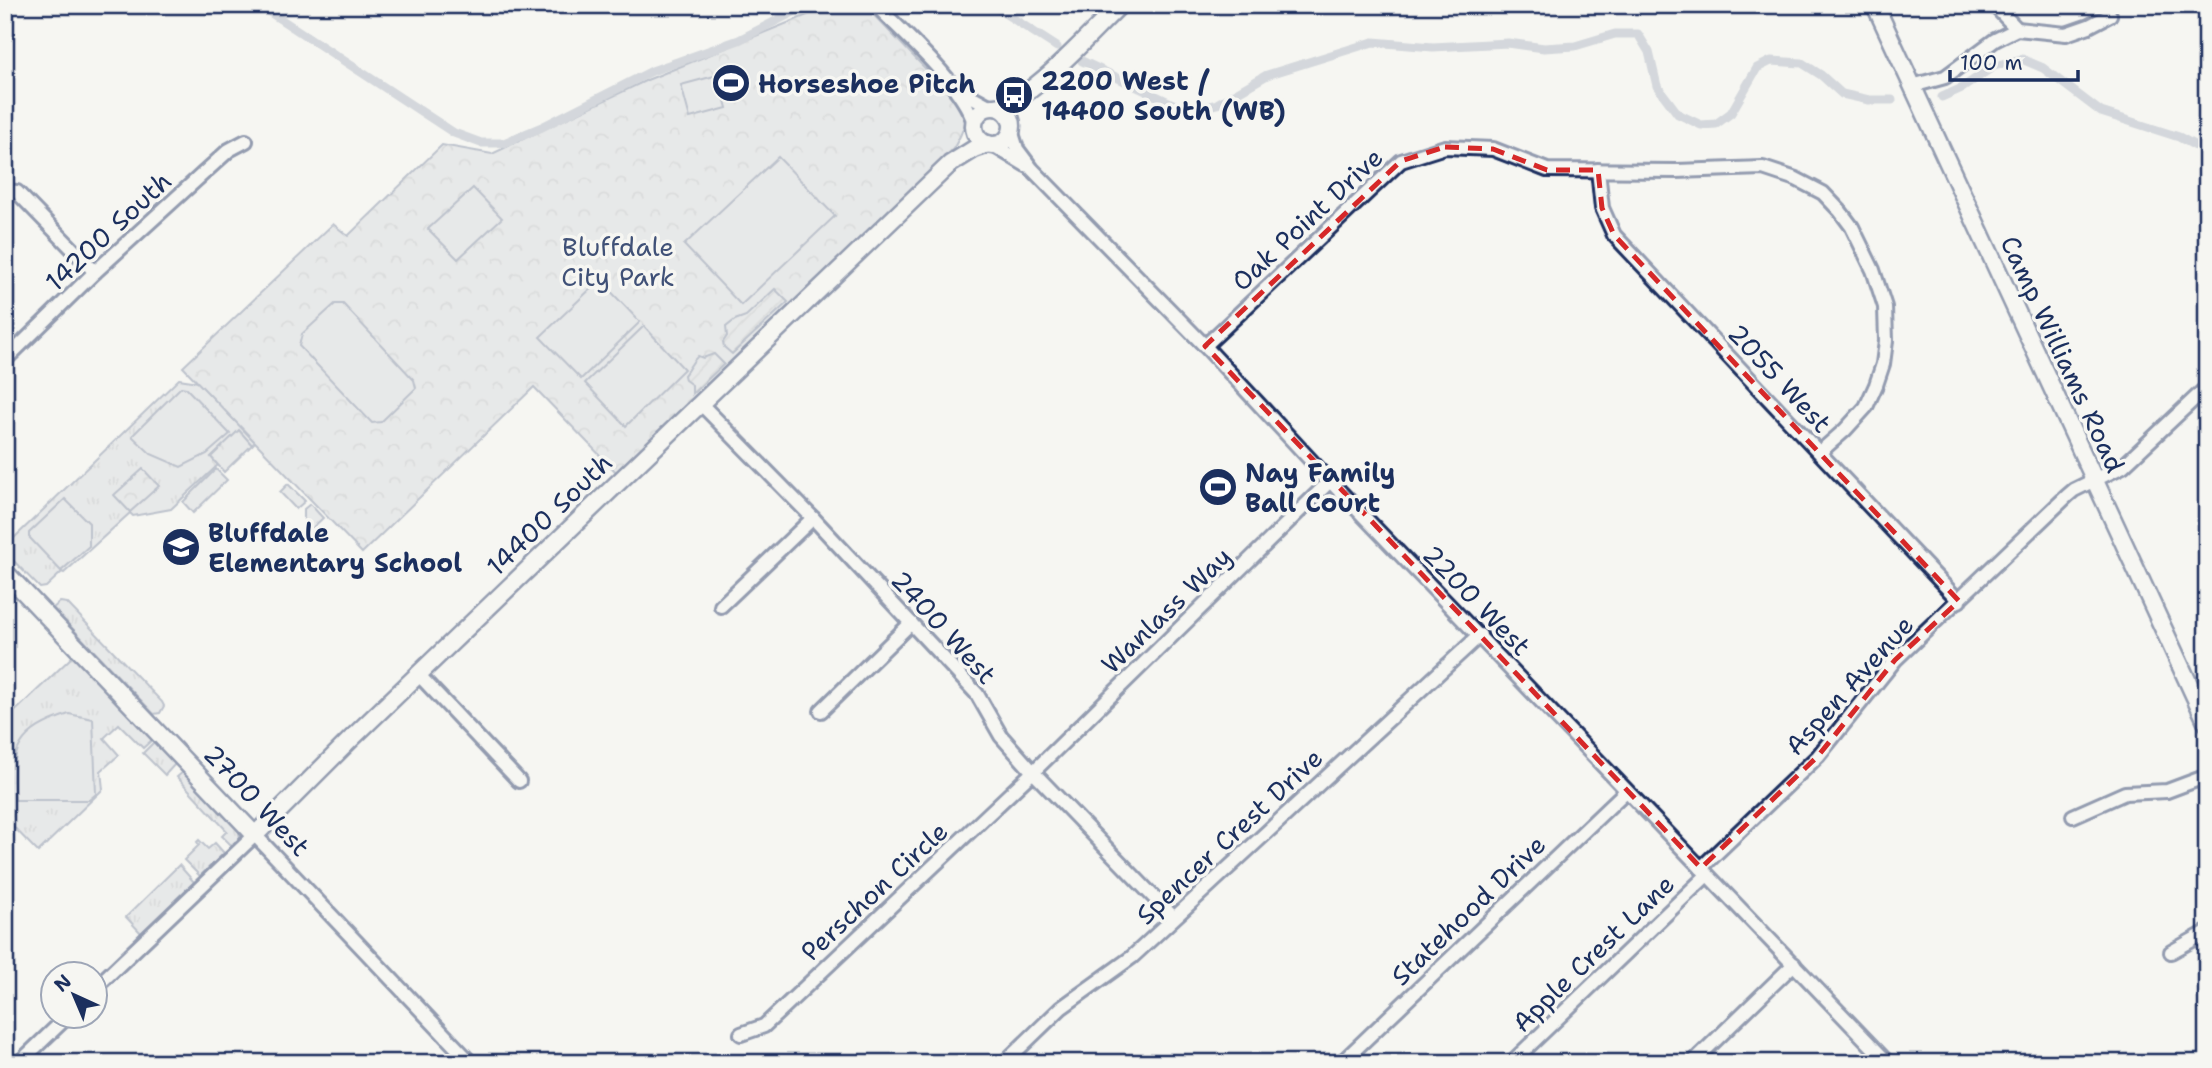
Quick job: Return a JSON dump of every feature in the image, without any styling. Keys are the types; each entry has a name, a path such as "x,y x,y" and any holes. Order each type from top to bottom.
{"main road":[{"path":"1040,82 1005,140 990,145 978,138 974,125 979,112 1014,101 1040,82 1120,5"},
{"name":"Camp Williams Road","path":"1875,5 2207,723"},
{"path":"993,107 1007,113 1011,127"},
{"name":"14400 South","path":"950,164 974,125"},
{"name":"14400 South","path":"255,835 418,674 950,164 974,149 990,145"},
{"name":"2700 West","path":"5,572 255,835"}],"street":[{"path":"876,5 955,87 969,108 974,125"},
{"path":"1994,5 2017,29"},
{"path":"1912,86 1945,77 1995,40 2017,29 2066,34 2110,15"},
{"path":"955,87 993,107"},
{"name":"2200 West","path":"1011,127 1015,144 1032,169 1205,346 1330,481 1888,1063"},
{"name":"14200 South","path":"5,360 95,272 229,150 246,141"},
{"name":"2200 West","path":"990,145 1032,169"},
{"name":"Oak Point Drive","path":"1205,346 1401,161 1445,147 1493,149 1547,170 1676,171 1762,168 1796,179 1823,193 1852,228 1881,289 1885,307 1886,341 1883,364 1866,407 1819,452"},
{"name":"2055 West","path":"1598,170 1602,208 1614,235 1958,601"},
{"path":"11,191 95,272"},
{"name":"Aspen Avenue","path":"1704,872 1818,756 1895,660 2067,496 2123,466 2207,387"},
{"name":"2400 West","path":"701,404 813,517 977,694 1001,736 1173,917"},
{"name":"Wanlass Way","path":"1033,772 1330,481"},
{"path":"721,606 813,517"},
{"path":"821,712 911,623"},
{"name":"Spencer Crest Drive","path":"1004,1063 1061,1008 1132,957 1480,635"},
{"path":"418,674 519,781"},
{"name":"Perschon Circle","path":"741,1034 764,1026 1033,772"},
{"path":"2073,816 2125,793 2167,791 2207,776"},
{"name":"Statehood Drive","path":"1341,1063 1626,791"},
{"name":"14400 South","path":"108,976 255,835"},
{"name":"2700 West","path":"255,835 471,1063"},
{"name":"Apple Crest Lane","path":"1511,1063 1704,872"},
{"path":"2171,952 2207,932"},
{"path":"1692,1063 1794,964"},
{"path":"19,1063 53,1030"}],"highlighted area":[{"path":"1445,147 1493,149 1547,170 1598,170 1602,208 1614,235 1959,601 1895,660 1818,756 1701,868 1205,346 1401,161"}],"green space":[{"name":"Bluffdale City Park","path":"832,5 864,5 959,102 965,115 965,123 959,139 953,149 617,473 534,387 362,553 183,367 333,224 348,236 442,145 492,154 647,80"},
{"name":"Horseshoe Pitch","path":"734,72 740,91 727,94 722,76"},
{"path":"718,75 727,108 690,118 681,85"},
{"path":"778,157 835,216 741,305 684,245"},
{"path":"473,188 502,218 458,259 428,229"},
{"path":"600,280 640,322 581,379 540,337"},
{"path":"775,289 788,302 732,354 724,347 726,327 746,316"},
{"path":"335,304 343,304 414,380 416,388 381,422 372,423 299,346 302,334"},
{"path":"644,326 684,369 626,426 585,383"},
{"path":"714,354 724,364 692,394 692,385 685,380 684,375 698,356 703,358"},
{"path":"179,379 198,382 255,442 252,445 239,431 211,457 218,465 171,509 133,516 130,513 64,573 46,587 40,588 5,552 13,539"},
{"path":"181,387 186,388 230,434 207,454 181,467 151,454 132,436"},
{"path":"239,430 252,445 224,472 211,457"},
{"path":"143,469 159,486 130,512 114,495"},
{"path":"216,469 227,480 193,513 183,502"},
{"name":"Nay Family Ball Court","path":"1215,473 1232,491 1220,502 1203,484"},
{"path":"288,484 305,501 296,509 280,492"},
{"path":"65,499 89,523 89,546 61,571 29,537 29,533"},
{"path":"310,504 323,518 310,530 304,524 304,509"},
{"path":"60,602 67,603 162,702 164,706 160,713 154,714 53,608"},
{"path":"74,655 153,739 143,748 119,724 104,738 119,755 101,771 103,789 38,852 5,818 5,721"},
{"path":"69,714 93,719 96,794 89,800 15,800 14,767 21,744 38,727"},
{"path":"155,741 176,763 165,775 143,753"},
{"path":"184,771 238,827 240,838 231,845 222,836 227,831 177,777"},
{"path":"199,840 208,849 215,843 224,853 200,876 184,860 199,845"},
{"path":"179,865 194,882 141,933 126,917"}],"waterway":[{"path":"259,5 454,133 481,143 504,143 542,127 652,71 739,40 807,5"},
{"path":"992,5 1057,47"},
{"path":"1082,61 1188,111 1217,104 1267,75 1373,42 1433,47 1508,43 1544,48 1575,46 1615,34 1638,34 1649,52 1657,86 1678,114 1701,125 1716,124 1731,113 1757,68 1771,61 1802,63 1821,75 1842,94 1869,100 1892,100"},
{"path":"1942,97 1962,88 1994,66 2022,59 2043,68 2101,112 2179,137 2207,152"}],"place":[{"name":"Horseshoe Pitch","path":"731,83"},
{"name":"2200 West / 14400 South (WB)","path":"1014,95"},
{"name":"Nay Family Ball Court","path":"1218,487"},
{"name":"Bluffdale Elementary School","path":"181,547"}]}
